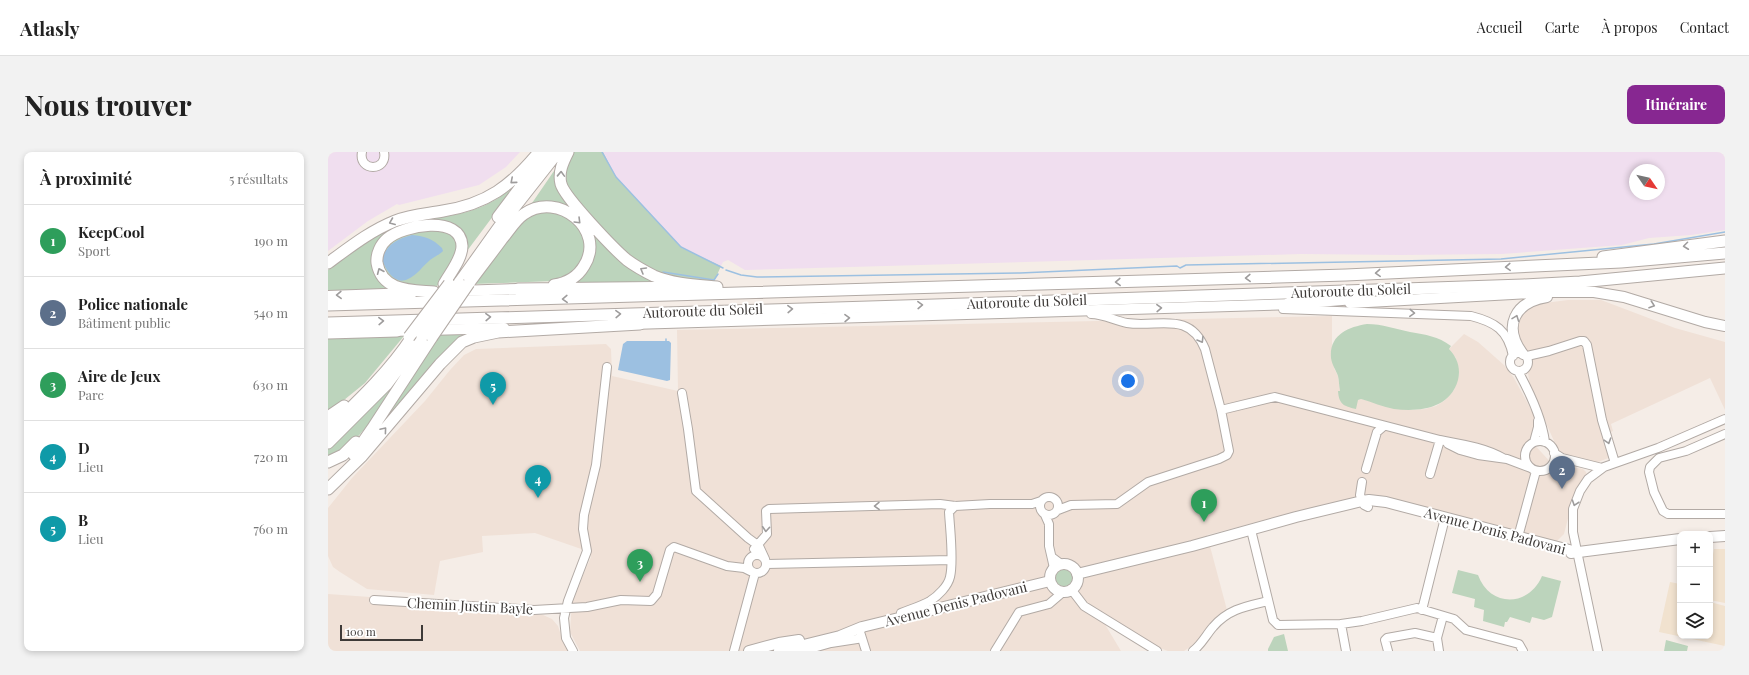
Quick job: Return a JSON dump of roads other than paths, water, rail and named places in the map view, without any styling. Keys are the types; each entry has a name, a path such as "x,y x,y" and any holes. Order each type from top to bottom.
{"highway":[{"path":"328,263 365,235 396,220 408,216 468,206 491,196 512,181 539,152"},
{"path":"328,443 387,384 547,152"},
{"path":"455,284 558,152"},
{"path":"568,152 560,171 563,190 581,212 627,259 641,269 659,278 680,283 717,287"},
{"path":"328,483 359,448 408,373 419,337 421,322 431,309 519,218 528,212 539,207 548,206 562,209 576,218 586,230 589,239 589,254 578,275 567,282 518,289"},
{"path":"434,292 397,288 390,284 382,276 378,268 377,256 382,244 388,238 410,229 429,226 443,225 453,228 461,239 462,250 455,284"},
{"path":"1547,266 1725,241"},
{"name":"Autoroute du Soleil","path":"328,305 1338,275 1621,262 1725,253"},
{"name":"Autoroute du Soleil","path":"328,323 935,305 1523,285 1580,282 1725,268"},
{"path":"1288,304 1523,285"},
{"path":"518,289 717,287 842,290"},
{"path":"328,489 362,456 440,364 462,342 474,336 498,332 640,324"},
{"path":"328,332 397,331"},
{"path":"328,418 360,392 419,337"},
{"path":"328,430 372,387 419,337"},
{"path":"328,462 343,455 354,445 369,427 408,373"}],"main road":[{"path":"328,296 518,289"},
{"path":"397,331 1217,306 1367,303 1550,292 1594,292 1614,295 1644,302 1705,322 1725,326"},
{"path":"1522,362 1513,338 1513,330 1516,315 1520,308 1528,302 1535,299 1580,294 1614,295"},
{"name":"Avenue Denis Padovani","path":"1192,546 1252,534 1365,504 1369,500 1386,502 1577,552"},
{"name":"Avenue Denis Padovani","path":"1077,574 1192,546 1296,517 1365,504 1401,510 1561,553 1568,554 1577,552"},
{"path":"1713,537 1725,536"},
{"path":"1577,552 1677,540"},
{"path":"1056,563 1070,565 1076,570 1077,574 1077,583 1062,592 1050,581 1050,576 1056,563"},
{"name":"Avenue Denis Padovani","path":"749,651 779,643 841,632 1050,581"},
{"name":"Avenue Denis Padovani","path":"779,651 901,613"},
{"path":"761,651 794,641"}],"street":[{"path":"362,152 362,159 364,163 372,167 380,166 385,156 384,152"},
{"path":"1217,306 1470,316 1484,319 1495,325 1503,332 1522,362 1527,386 1538,416 1545,442"},
{"path":"1016,312 1096,314 1127,323 1178,323 1188,327 1198,336 1205,349 1229,446 1227,455 1142,484 1122,502 1113,505 1071,505 1050,496"},
{"path":"1522,362 1549,351 1584,341 1587,345 1602,420 1615,463"},
{"path":"574,651 566,638 564,618 565,610 587,551 583,529 584,515 596,465 607,367"},
{"path":"682,393 696,491 748,538 753,553 748,566 752,572 734,651"},
{"path":"1221,410 1275,397 1440,440 1460,450 1478,455 1516,459 1525,453 1534,442 1538,427 1538,416"},
{"path":"1598,651 1572,523 1573,509 1580,491 1588,479 1599,470 1658,448 1725,419"},
{"path":"1366,470 1377,432 1384,426"},
{"path":"1725,434 1686,451 1659,458 1650,467 1649,472 1654,492 1663,511 1668,514 1725,514"},
{"path":"1430,474 1440,440"},
{"path":"1534,442 1545,442 1551,446 1554,453 1553,463"},
{"path":"1525,453 1526,461 1533,469"},
{"path":"1554,453 1562,458 1599,470"},
{"path":"1505,458 1533,469 1546,470 1553,463 1562,462 1584,468 1599,470"},
{"path":"1584,468 1588,472 1588,479"},
{"path":"1518,537 1533,469"},
{"path":"1361,484 1360,495 1365,504"},
{"path":"1042,508 1050,496"},
{"path":"1049,524 1057,512 1056,501 1050,496"},
{"path":"737,567 753,553 767,534 766,511 769,508 940,504 955,506 1032,504 1042,508 1048,516 1071,505"},
{"path":"901,613 930,600 940,592 950,577 951,560 949,512 955,506"},
{"path":"1042,508 1049,524 1049,546 1056,563"},
{"path":"1422,610 1444,522"},
{"path":"1252,534 1275,624 1341,624 1362,621 1417,608 1458,621 1466,630 1519,644 1523,651"},
{"name":"Chemin Justin Bayle","path":"374,600 534,610 587,608 621,600 653,600 657,594 670,550 674,547 727,566 737,567"},
{"path":"753,553 766,561"},
{"path":"753,553 766,561 951,560"},
{"path":"936,560 943,564 950,577"},
{"path":"737,567 759,574 764,571 766,561"},
{"path":"995,651 1019,612 1049,604 1062,592 1157,651"},
{"path":"1193,651 1202,643 1213,626 1228,613 1236,609 1268,601"},
{"path":"1439,651 1437,638 1443,616"},
{"path":"1341,624 1346,651"},
{"path":"862,627 860,632 862,644"},
{"path":"841,632 852,636 862,644"},
{"path":"1388,651 1385,640 1387,638 1415,633 1437,638"},
{"path":"802,651 831,643 862,644"}],"water":[{"path":"412,235 425,237 432,240 442,248 443,251 430,260 411,278 403,281 395,278 388,272 382,259 387,249 393,243"},
{"path":"627,341 669,341 671,343 670,380 667,381 618,370 623,344"}],"waterway":[{"path":"602,152 616,177 681,247 723,268"},
{"path":"726,270 741,275 757,277 1020,273 1177,266 1180,268 1186,265 1501,259 1654,244 1725,232"},
{"path":"663,272 714,280 718,274"}],"place":[{"name":"B","path":"493,405"},
{"name":"Police nationale","path":"1562,489"},
{"name":"D","path":"538,498"},
{"name":"KeepCool","path":"1204,522"},
{"name":"Aire de Jeux","path":"640,582"}]}
